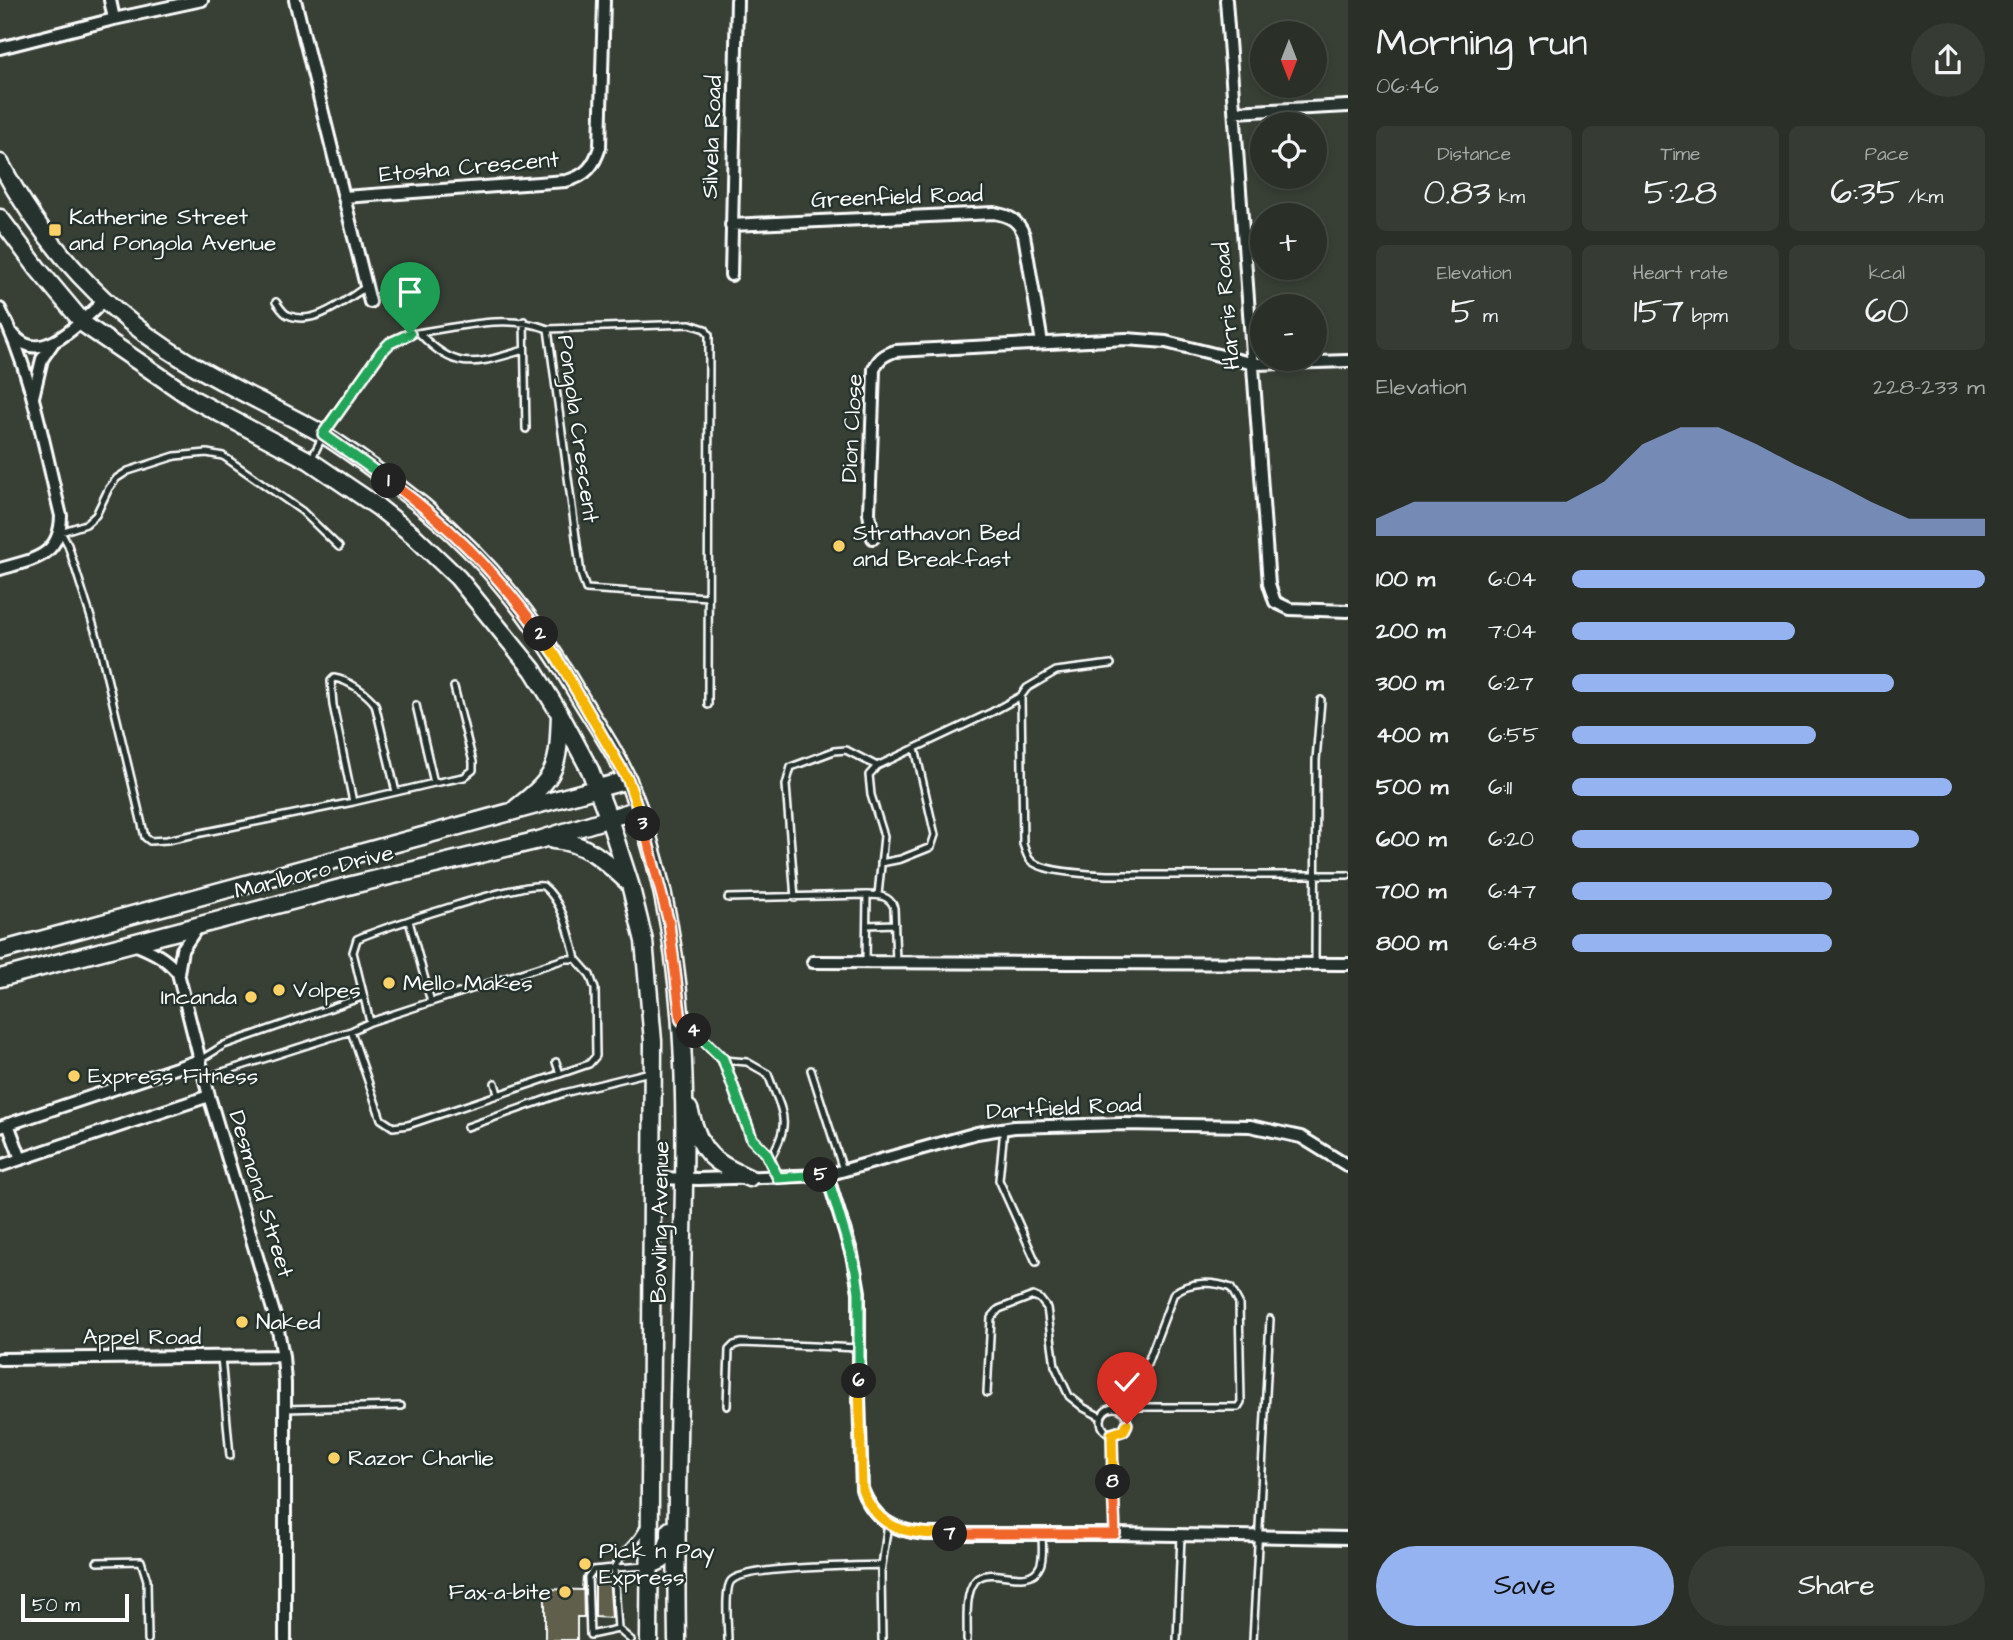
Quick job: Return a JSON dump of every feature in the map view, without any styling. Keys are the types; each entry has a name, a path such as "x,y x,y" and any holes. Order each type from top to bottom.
{"main road":[{"name":"Bowling Avenue","path":"0,163 32,216 76,273 144,332 183,359 323,434 424,507 461,540 518,603 556,656 628,780 639,809 669,923 681,1020 684,1179 678,1636"},
{"name":"Bowling Avenue","path":"0,218 80,321 150,372 193,399 310,461 378,507 413,535 458,578 533,670 560,714 598,789 630,884 644,942 653,1041 649,1640"},
{"path":"512,812 537,792 553,773 559,747 560,714"},
{"name":"Marlboro Drive","path":"0,951 628,780"},
{"name":"Marlboro Drive","path":"0,978 352,885 539,840 639,809"},
{"path":"539,840 575,843 608,864 630,884"},
{"path":"683,1090 701,1145 721,1164 749,1178"},
{"path":"649,1566 662,1560 670,1538 671,1495 679,1437"}],"street":[{"path":"110,0 114,19"},
{"path":"0,48 202,0"},
{"path":"295,0 370,302"},
{"name":"Etosha Crescent","path":"344,197 566,181 587,172 596,160 600,147 604,0"},
{"name":"Silvela Road","path":"731,275 737,0"},
{"name":"Harris Road","path":"1226,0 1250,324"},
{"path":"1235,112 1348,106"},
{"name":"Greenfield Road","path":"731,225 993,213 1004,215 1020,224 1024,235 1042,343"},
{"path":"33,400 42,359 53,343 105,300"},
{"path":"0,309 10,330 33,400 61,516 61,532 55,546 44,554 0,569"},
{"path":"10,330 20,342 29,346 53,343"},
{"path":"1042,343 1126,339 1166,342 1250,363"},
{"name":"Dion Close","path":"873,538 869,513 874,369 880,357 895,351 1042,343"},
{"path":"1327,362 1348,361"},
{"name":"Harris Road","path":"1254,371 1266,569 1272,597 1279,604 1303,611 1348,611"},
{"path":"178,973 182,950 198,926"},
{"path":"134,944 157,954 178,973"},
{"path":"813,962 1348,964"},
{"name":"Desmond Street","path":"178,973 204,1078 257,1251 283,1356 285,1640"},
{"path":"21,1159 4,1126 200,1060"},
{"path":"0,1166 209,1096"},
{"name":"Dartfield Road","path":"653,1178 778,1178 827,1175 939,1142 1004,1129 1122,1124 1250,1126 1301,1137 1348,1166"},
{"path":"827,1175 856,1271 859,1292 862,1489 866,1501 888,1524 903,1532 925,1534 1348,1538"},
{"name":"Appel Road","path":"0,1359 283,1356"}],"lane":[{"path":"276,302 286,314 307,318 318,315 366,288"},
{"path":"524,321 526,429"},
{"name":"Pongola Crescent","path":"310,461 323,434 381,352 399,338 419,333 524,321 548,328 581,574 586,589 708,597"},
{"path":"548,328 690,324 705,328 709,335 708,705"},
{"path":"419,333 450,359 481,362 524,350"},
{"path":"339,547 302,511 223,456 207,453 175,456 128,471 117,478 109,488 96,515 86,524 61,532 68,545 98,640 145,837 150,841 167,840 227,829 464,777 472,770 472,762 454,687"},
{"path":"878,895 884,836 869,784 869,775 877,766 1021,696 1027,688 1056,671 1111,664"},
{"path":"353,802 333,705 331,681 334,678 340,679 376,704 396,792"},
{"path":"1021,696 1023,844 1031,861 1039,865 1088,874 1348,875"},
{"path":"1315,964 1317,760 1321,700"},
{"path":"416,705 435,783"},
{"path":"881,863 901,859 931,847 935,835 915,748"},
{"path":"795,898 786,785 791,767 834,751 846,750 877,766"},
{"path":"351,1031 381,1119 393,1127 408,1125 589,1064 596,1056 598,1046 595,989 590,975 576,960 569,932 554,896 538,884 477,899 357,939 353,951 370,1022"},
{"path":"866,961 867,895"},
{"path":"728,898 878,895 892,902 897,962"},
{"path":"409,921 431,1002"},
{"path":"867,925 895,924"},
{"path":"204,1078 565,959 576,960"},
{"path":"200,1060 224,1045 362,997"},
{"path":"681,1020 723,1059 752,1139 770,1159 778,1178"},
{"path":"723,1059 747,1062 768,1074 784,1121 781,1139 770,1159"},
{"path":"556,1062 560,1074"},
{"path":"811,1070 843,1170"},
{"path":"467,1127 564,1093 653,1072"},
{"path":"495,1083 498,1094"},
{"path":"1004,1129 999,1180 1036,1262"},
{"path":"1112,1434 1124,1430 1127,1417 1174,1293 1195,1284 1221,1284 1231,1288 1239,1303 1241,1402 1238,1407 1132,1407"},
{"path":"987,1393 991,1318 999,1309 1033,1296 1040,1299 1047,1308 1055,1366 1069,1396 1101,1417"},
{"path":"1253,1640 1270,1319"},
{"path":"727,1406 729,1350 733,1345 741,1343 859,1349"},
{"path":"221,1357 230,1455"},
{"path":"285,1409 401,1406"},
{"path":"1112,1434 1103,1428 1101,1417 1105,1411 1118,1408 1127,1417"},
{"path":"1112,1434 1115,1534"},
{"path":"631,1640 618,1629 614,1568 620,1555 634,1544 642,1532 649,1508"},
{"path":"882,1640 882,1565 888,1524"},
{"path":"967,1640 968,1603 976,1579 985,1575 1029,1576 1037,1572 1041,1564 1042,1534"},
{"path":"1177,1640 1181,1535"},
{"path":"97,1562 141,1561 147,1580 148,1640"},
{"path":"728,1640 728,1594 729,1584 733,1579 767,1571 882,1565"},
{"path":"618,1629 590,1634 588,1577 593,1570 649,1566"}],"building":[{"path":"583,1576 584,1617 577,1617 577,1640 545,1640 545,1589 582,1590"},
{"path":"595,1576 609,1576 612,1618 595,1617"}],"place":[{"name":"Katherine Street and Pongola Avenue","path":"55,230"},
{"name":"Strathavon Bed and Breakfast","path":"839,546"},
{"name":"Mello Makes","path":"389,983"},
{"name":"Volpes","path":"279,990"},
{"name":"Incanda","path":"251,997"},
{"name":"Express Fitness","path":"74,1076"},
{"name":"Naked","path":"242,1322"},
{"name":"Razor Charlie","path":"334,1458"},
{"name":"Pick n Pay Express","path":"585,1564"},
{"name":"Fax-a-bite","path":"565,1592"}],"route":[{"path":"410,334 390,343 381,352 323,434 424,507 461,540 518,603 556,656 628,780 639,809 669,923 681,1020 723,1059 752,1139 766,1153 778,1178 827,1175 852,1254 859,1292 859,1400 862,1489 866,1501 888,1524 903,1532 1115,1534 1112,1434 1124,1430 1127,1424"}]}
